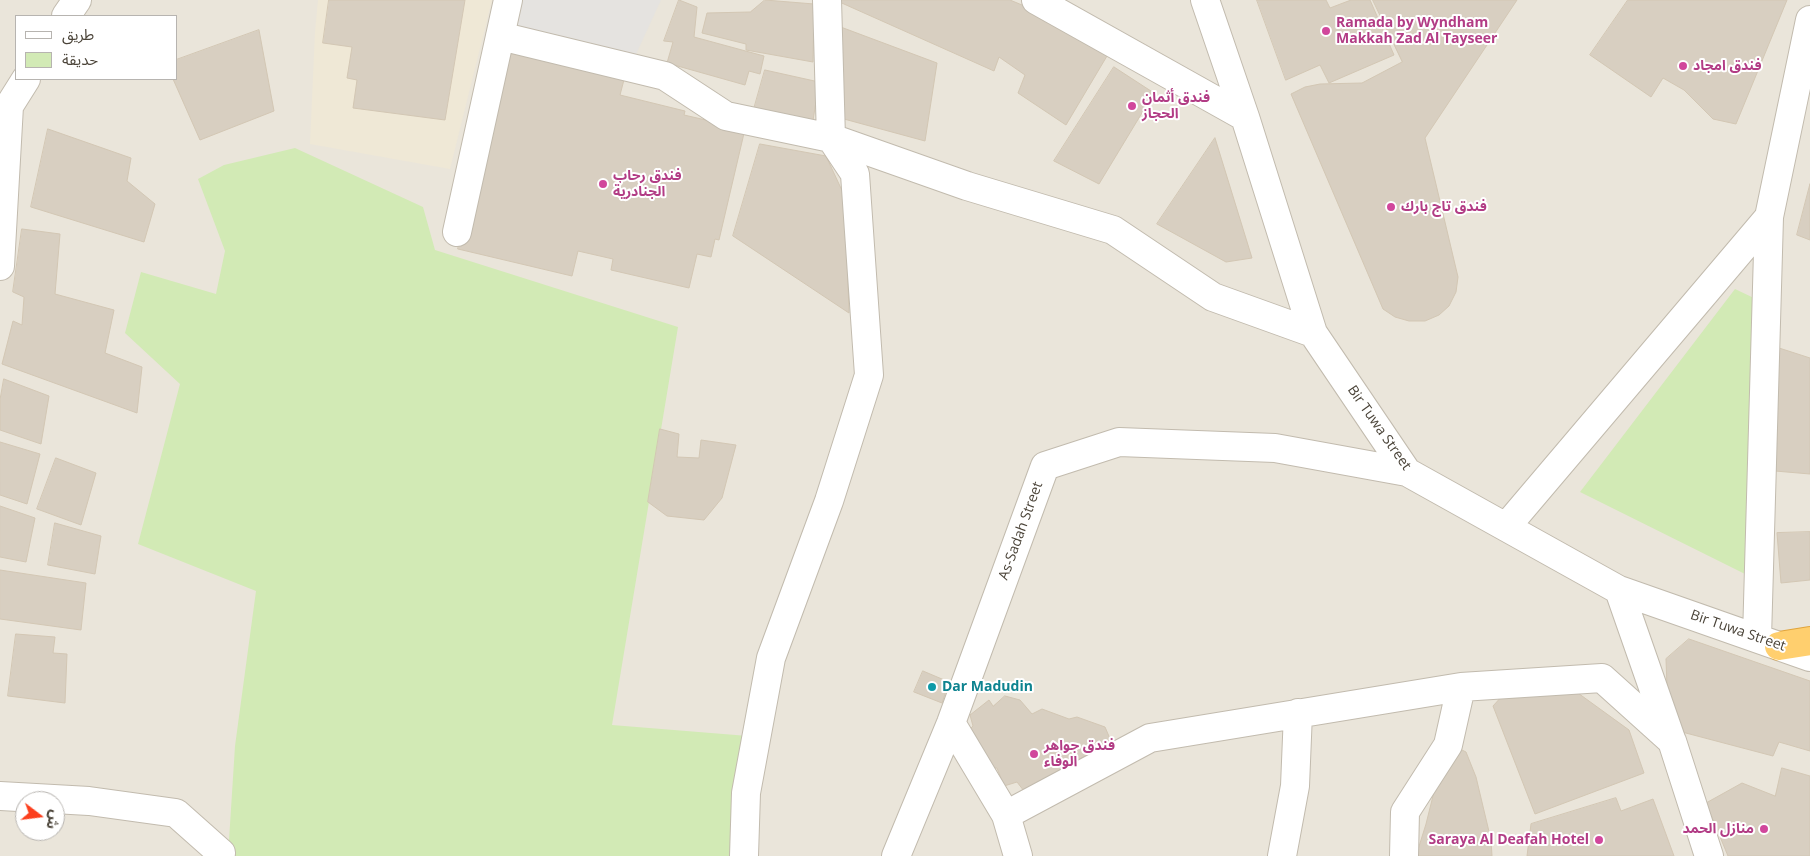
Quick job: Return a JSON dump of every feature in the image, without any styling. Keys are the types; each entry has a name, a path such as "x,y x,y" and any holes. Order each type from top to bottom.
{"highway":[{"path":"1768,642 1810,641"}],"street":[{"path":"67,15 77,0"},
{"path":"457,232 508,0"},
{"path":"744,856 746,793 771,658 830,501 869,375 855,174 831,138 827,0"},
{"path":"1036,0 1245,117"},
{"name":"Bir Tuwa Street","path":"1205,0 1245,117 1313,332 1407,472 1619,590 1810,657"},
{"path":"1768,642 1769,217 1810,20"},
{"path":"500,36 665,76 726,116 831,138 967,186 1113,230 1213,297 1313,332"},
{"path":"0,266 9,106 25,80"},
{"path":"1506,527 1769,217"},
{"name":"As-Sadah Street","path":"896,856 951,723 1045,466 1119,442 1275,448 1407,472"},
{"path":"1619,590 1672,740 1709,856"},
{"path":"1006,815 1150,738 1461,687 1602,678 1672,740"},
{"path":"1404,856 1405,812 1448,745 1461,687"},
{"path":"1282,856 1295,786 1298,713"},
{"path":"951,723 1006,815 1018,856"},
{"path":"0,796 89,801 176,814 222,853"}],"shaded area":[{"path":"0,0 1810,0 1810,856 0,856"},
{"path":"318,0 492,0 450,169 310,144"},
{"path":"522,0 661,0 632,63 515,29"}],"green space":[{"path":"295,148 423,207 435,250 678,327 612,725 748,736 733,856 228,856 235,746 256,591 138,544 180,384 125,333 141,272 216,294 225,251 198,179 224,165"},
{"path":"1735,289 1756,299 1745,574 1580,492"}],"building":[{"path":"329,0 465,0 445,120 353,108 357,80 347,78 352,47 323,43"},
{"path":"679,0 697,7 694,37 764,56 760,74 749,71 745,85 667,63 673,42 664,41"},
{"path":"765,0 814,4 813,62 746,50 746,44 702,33 707,13 750,12"},
{"path":"835,0 1010,0 1022,5 1107,56 1066,125 1018,93 1025,75 999,57 994,71"},
{"name":"Ramada by Wyndham Makkah Zad Al Tayseer","path":"1257,0 1326,0 1330,8 1351,0 1370,0 1394,55 1329,83 1320,65 1286,80"},
{"name":"فندق تاج بارك","path":"1373,0 1517,0 1425,138 1458,277 1456,292 1449,306 1439,315 1425,321 1409,321 1395,317 1383,309 1291,94 1305,87 1320,84 1362,83 1402,62"},
{"name":"فندق امجاد","path":"1628,0 1787,0 1736,124 1713,119 1684,90 1663,78 1651,97 1590,55"},
{"path":"830,23 937,63 925,141 844,119"},
{"path":"259,30 274,111 200,140 173,80 178,80 178,59"},
{"name":"فندق رحاب الجنادرية","path":"506,44 626,72 620,95 685,111 684,115 745,129 719,240 715,239 711,257 697,254 689,288 611,270 613,259 578,251 572,276 458,249"},
{"path":"1114,67 1154,93 1099,184 1054,161"},
{"path":"765,70 819,82 812,127 754,109"},
{"path":"48,129 131,158 127,181 155,204 144,242 31,207"},
{"path":"1215,138 1252,258 1226,262 1157,224"},
{"path":"760,144 826,156 845,197 849,313 733,236"},
{"path":"1810,184 1810,240 1797,235"},
{"path":"22,229 60,234 55,294 114,310 105,353 142,367 137,413 2,364 13,321 22,325 24,297 13,292"},
{"path":"1776,347 1810,358 1810,474 1775,471"},
{"path":"4,379 49,396 41,444 0,430 0,400"},
{"path":"660,429 679,434 677,457 699,458 701,440 736,445 722,498 704,520 667,516 648,502"},
{"path":"0,442 40,454 27,504 0,495"},
{"path":"56,458 96,473 81,525 37,509"},
{"path":"0,506 35,518 26,562 0,557"},
{"path":"55,523 101,536 95,574 48,565"},
{"path":"1810,532 1810,580 1781,583 1777,533"},
{"path":"0,570 86,583 81,630 0,619"},
{"path":"16,634 55,637 53,653 67,654 65,703 8,696"},
{"path":"1689,639 1810,681 1810,751 1779,742 1773,756 1682,732 1667,687 1666,659"},
{"name":"Dar Madudin","path":"923,671 949,682 942,703 914,692"},
{"path":"1571,688 1629,730 1644,773 1535,814 1493,706 1504,694"},
{"name":"فندق جواهر الوفاء","path":"1005,696 1020,700 1032,714 1042,709 1069,719 1077,717 1105,727 1111,741 1024,791 1017,782 1004,786 997,768 989,768 967,732 973,726 970,715 989,700 993,706"},
{"path":"1454,746 1466,752 1476,777 1491,840 1492,856 1416,856 1443,756"},
{"name":"منازل الحمد","path":"1782,768 1810,776 1810,856 1728,856 1706,803 1742,783 1775,796"},
{"name":"Saraya Al Deafah Hotel","path":"1616,798 1621,811 1653,799 1674,856 1527,856 1531,824"}],"place":[{"name":"Ramada by Wyndham Makkah Zad Al Tayseer","path":"1326,31"},
{"name":"فندق امجاد","path":"1683,66"},
{"name":"فندق أثمان الحجاز","path":"1132,106"},
{"name":"فندق رحاب الجنادرية","path":"603,184"},
{"name":"فندق تاج بارك","path":"1391,207"},
{"name":"Dar Madudin","path":"932,687"},
{"name":"فندق جواهر الوفاء","path":"1034,754"},
{"name":"منازل الحمد","path":"1764,829"},
{"name":"Saraya Al Deafah Hotel","path":"1599,840"}]}
